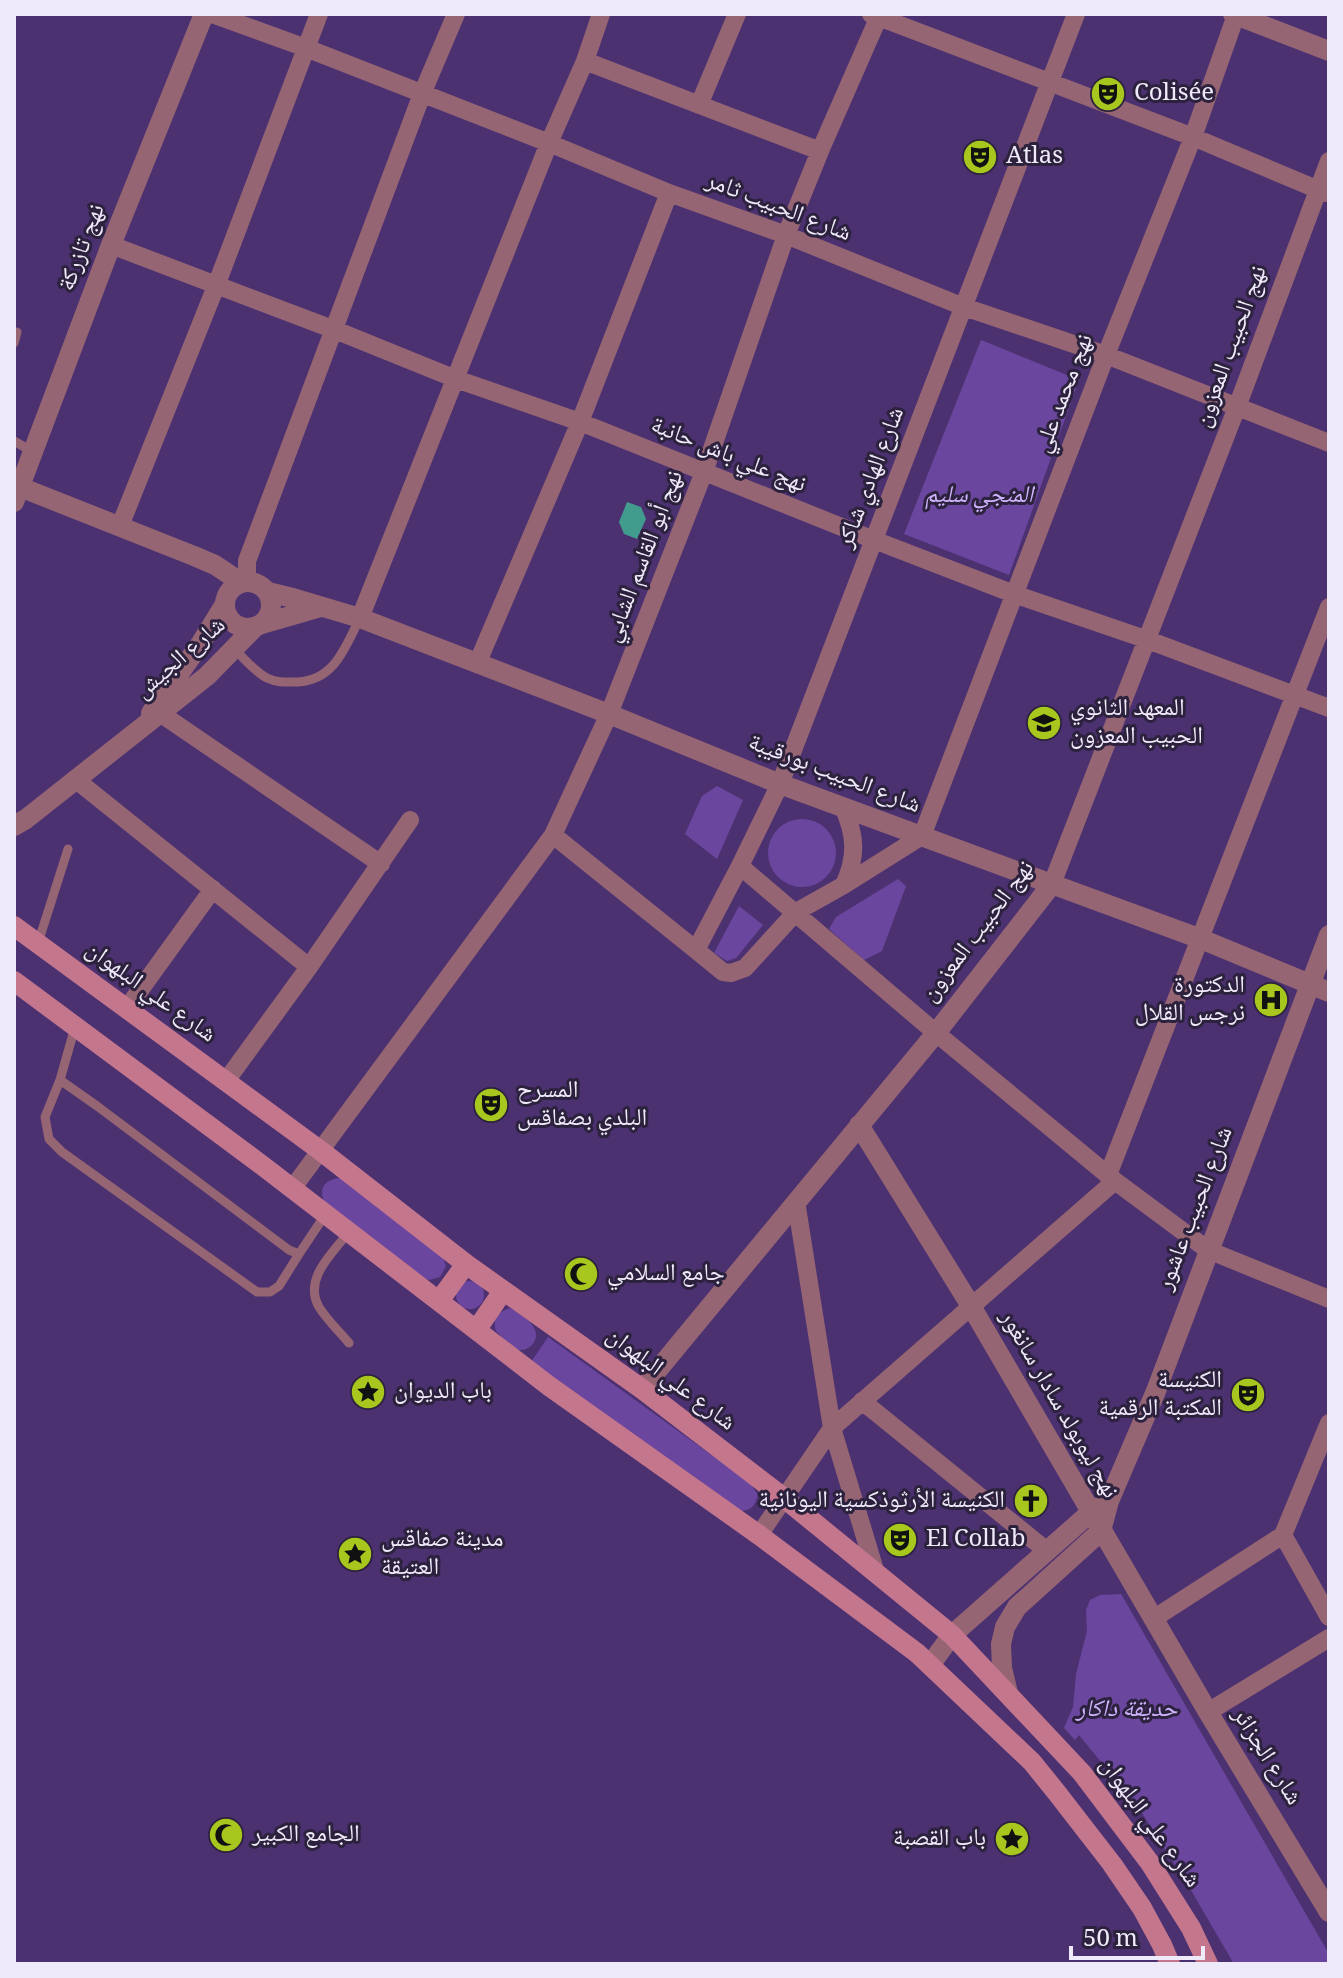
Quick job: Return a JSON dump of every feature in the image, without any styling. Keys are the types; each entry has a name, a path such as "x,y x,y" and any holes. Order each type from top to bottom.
{"main road":[{"name":"شارع علي البلهوان","path":"14,926 321,1151 466,1264 642,1389 875,1570 952,1635 1082,1773 1150,1863 1191,1928 1208,1964"},
{"path":"14,981 549,1386 759,1535 917,1653 1032,1762 1112,1864 1142,1908 1170,1964"},
{"path":"439,1301 466,1264"},
{"path":"477,1329 503,1291"}],"street":[{"name":"نهج تازركة","path":"17,495 111,245 204,14"},
{"name":"شارع الحبيب ثامر","path":"212,14 549,143 669,193 786,235 964,307 1106,355 1329,443"},
{"path":"120,526 216,286 319,14"},
{"path":"244,582 247,561 422,94 456,14"},
{"path":"360,618 549,143 585,61 601,14"},
{"path":"699,105 737,14"},
{"name":"شارع الهادي شاكر","path":"696,950 780,784 1076,14"},
{"path":"876,15 1193,137 1323,192"},
{"name":"نهج أبو القاسم الشابي","path":"292,1189 553,835 609,714 704,472 786,235 876,15"},
{"path":"1235,15 1329,51"},
{"name":"نهج محمد علي","path":"922,836 1193,137 1235,15"},
{"path":"585,61 820,151"},
{"name":"نهج الحبيب المعزون","path":"642,1389 936,1033 1052,884 1323,192 1329,161"},
{"path":"477,664 580,422 669,193"},
{"name":"نهج علي باش حانبة","path":"111,245 456,379 580,422 1014,594 1329,708"},
{"path":"17,495 120,526 215,565 244,582 259,584 271,599 270,613 258,626"},
{"path":"194,556 217,581 229,618 234,624 248,628 321,607"},
{"path":"226,601 235,586 244,582"},
{"name":"شارع الحبيب بورقيبة","path":"268,592 360,618 780,784 1201,939 1329,992"},
{"name":"شارع الجيش","path":"157,712 226,601"},
{"path":"759,1535 832,1428 1112,1178 1329,607"},
{"name":"شارع الجيش","path":"14,837 20,822 207,676 258,626"},
{"path":"157,712 381,864"},
{"path":"75,779 309,967"},
{"path":"843,807 854,838 853,863 844,885"},
{"path":"226,1081 410,820"},
{"path":"553,835 723,972 738,972 745,968 796,912 922,836"},
{"path":"740,866 1112,1178 1208,1250 1329,1299"},
{"path":"127,1008 213,889"},
{"name":"شارع الحبيب عاشور","path":"1101,1531 1109,1501 1156,1391 1329,935"},
{"name":"نهج ليوبولد سادار سانغور","path":"859,1125 971,1306 1208,1712"},
{"path":"796,1201 832,1428 875,1570"},
{"path":"862,1401 1047,1551"},
{"path":"1153,1619 1283,1535 1329,1423"},
{"path":"930,1665 952,1635 1090,1513 1109,1501"},
{"path":"1008,1693 1002,1668 1001,1644 1005,1627 1017,1607 1101,1531"},
{"path":"1283,1535 1329,1617"},
{"path":"1208,1712 1329,1638"},
{"name":"شارع الجزائر","path":"1208,1712 1329,1912"}],"lane":[{"path":"14,343 17,332"},
{"path":"14,441 33,452"},
{"path":"234,649 266,678 281,683 307,682 324,675 337,662 360,618"},
{"path":"38,943 68,849"},
{"path":"75,1027 60,1080 45,1117 49,1139 62,1152 257,1292 270,1292 279,1286 325,1215"},
{"path":"60,1080 278,1242 299,1254"},
{"path":"348,1233 318,1272 314,1290 319,1306 349,1343"}],"green space":[{"name":"المنجي سليم","path":"981,340 1079,380 1009,575 904,534"},
{"path":"717,786 743,800 717,859 685,834 702,796"},
{"path":"802,819 826,829 836,853 826,877 802,887 778,877 768,853 778,829"},
{"path":"898,879 906,886 882,951 864,960 829,929 836,917"},
{"path":"739,906 763,925 736,958 727,961 714,953"},
{"path":"340,1178 442,1255 446,1266 440,1277 423,1278 324,1201 324,1185"},
{"path":"470,1281 480,1285 484,1295 480,1305 470,1309 460,1305 456,1295 460,1285"},
{"path":"510,1308 528,1320 535,1330 534,1342 524,1350 513,1348 496,1331 497,1316"},
{"path":"548,1337 750,1483 758,1495 754,1505 739,1511 531,1362"},
{"name":"حديقة داكار","path":"1121,1594 1329,1954 1329,1964 1234,1964 1140,1810 1079,1735 1075,1740 1064,1728 1073,1707 1090,1600 1100,1595"}],"shaded area":[{"path":"627,502 641,507 646,519 637,539 624,534 619,522"}],"place":[{"name":"Colisée","path":"1108,94"},
{"name":"Atlas","path":"980,157"},
{"name":"المعهد الثانوي الحبيب المعزون","path":"1044,723"},
{"name":"الدكتورة نرجس القلال","path":"1271,1000"},
{"name":"المسرح البلدي بصفاقس","path":"491,1105"},
{"name":"جامع السلامي","path":"581,1274"},
{"name":"باب الديوان","path":"368,1392"},
{"name":"الكنيسة المكتبة الرقمية","path":"1248,1395"},
{"name":"الكنيسة الأرثوذكسية اليونانية","path":"1031,1501"},
{"name":"El Collab","path":"900,1540"},
{"name":"مدينة صفاقس العتيقة","path":"355,1554"},
{"name":"الجامع الكبير","path":"226,1835"},
{"name":"باب القصبة","path":"1012,1839"}]}
